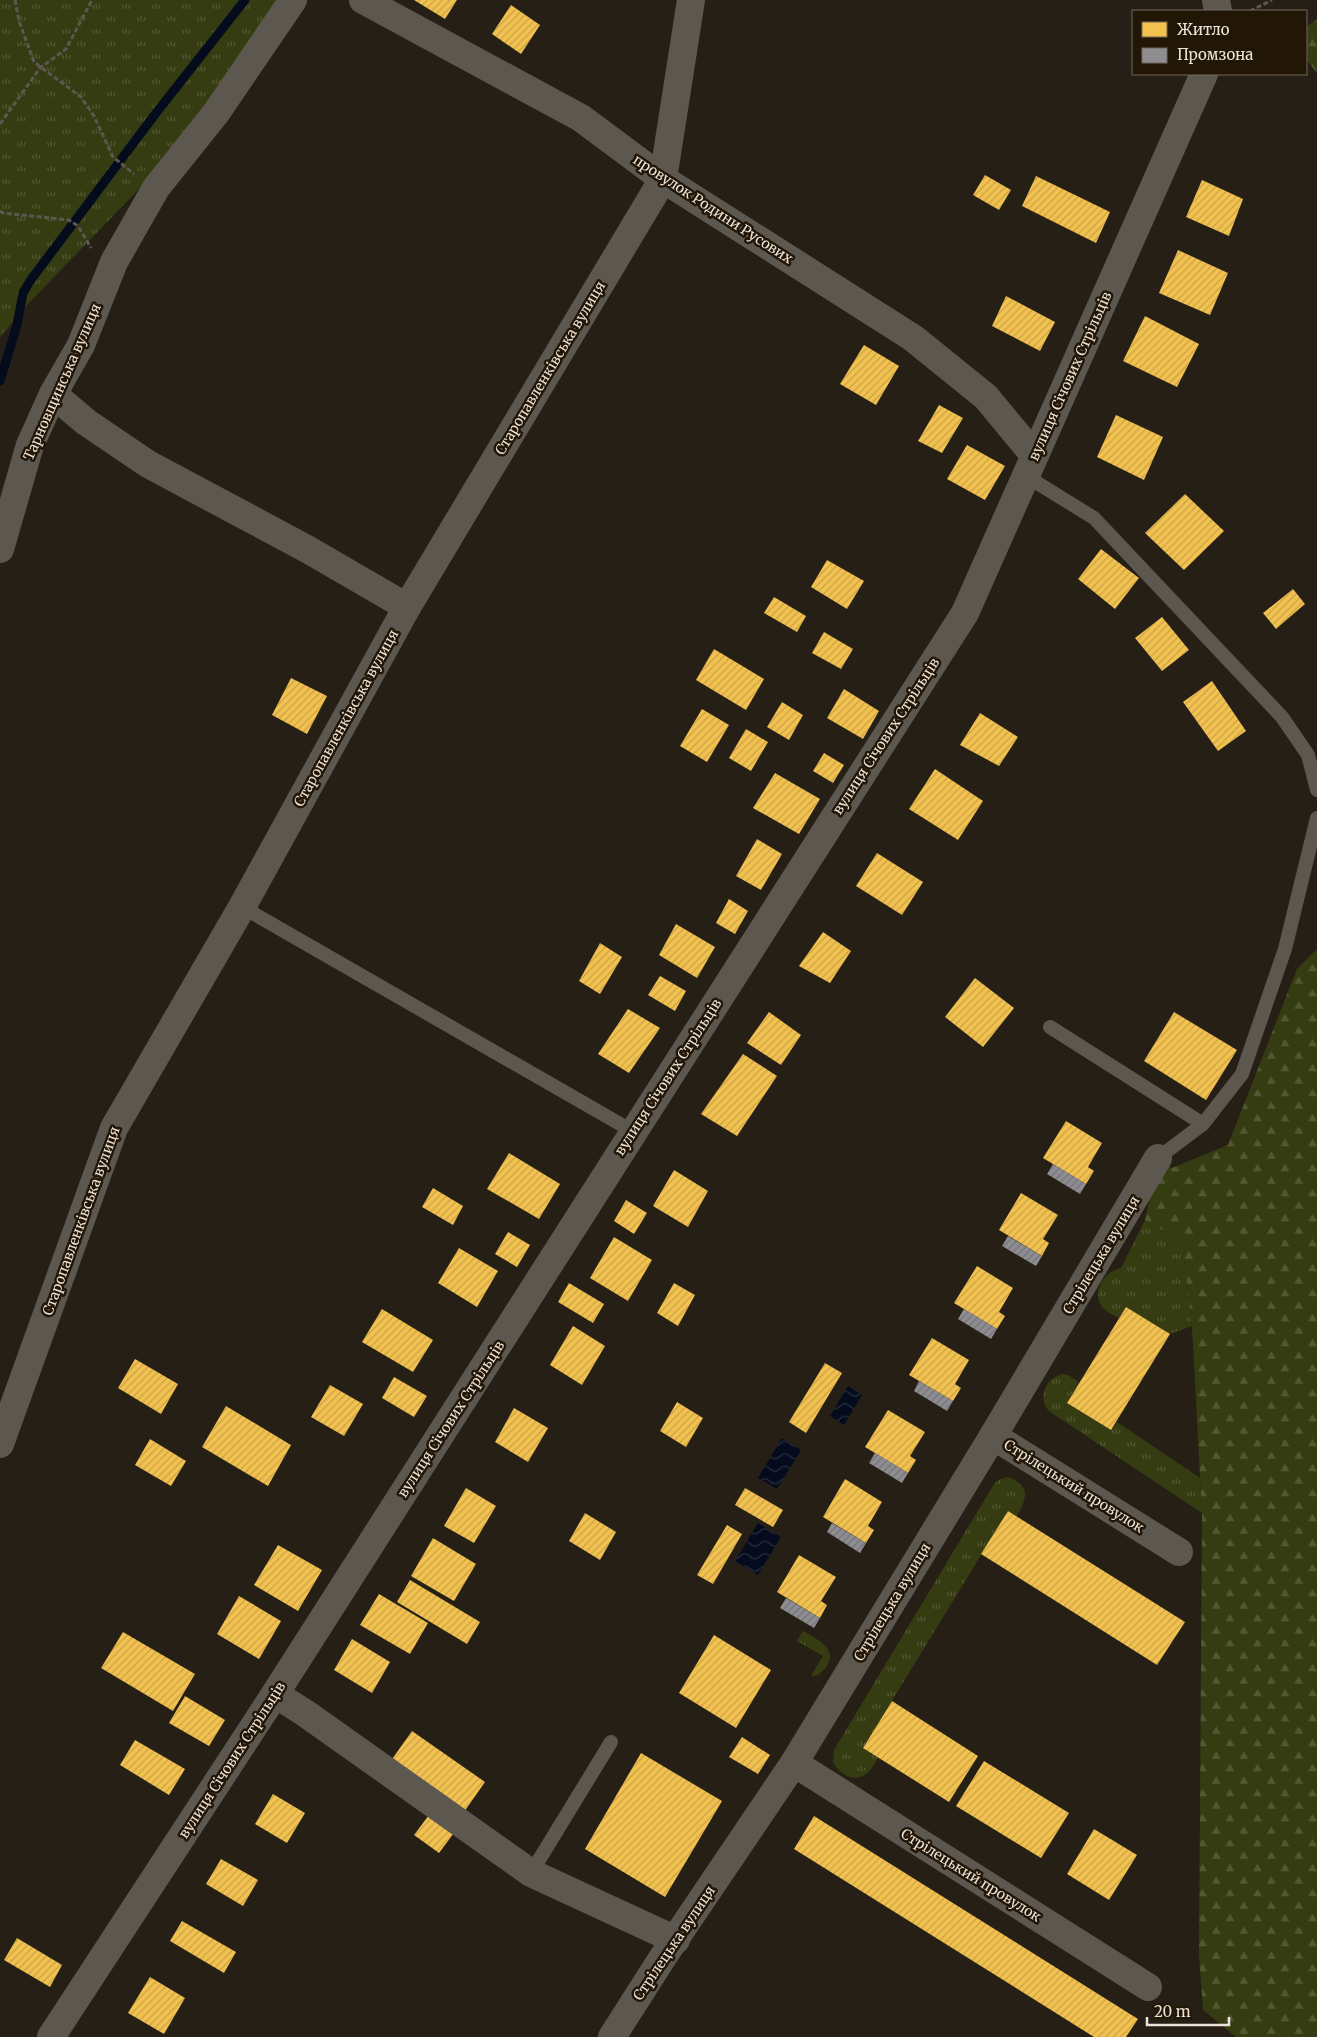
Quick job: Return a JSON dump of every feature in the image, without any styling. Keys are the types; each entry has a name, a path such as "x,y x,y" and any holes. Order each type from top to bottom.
{"street":[{"name":"Тарновщинська вулиця","path":"0,549 30,445 53,394 81,345 114,262 156,188 216,113 293,0"},
{"name":"провулок Родини Русових","path":"363,0 582,118 663,179 913,338 986,397 1030,466"},
{"name":"Старопавленківська вулиця","path":"0,1444 114,1128 242,907 407,608 663,179 692,0"},
{"name":"вулиця Січових Стрільців","path":"51,2037 275,1694 965,613 1204,75"},
{"path":"53,394 86,422 148,464 307,549 407,608"},
{"name":"Стрілецька вулиця","path":"612,2037 794,1763 993,1436 1158,1158"},
{"name":"Стрілецький провулок","path":"993,1436 1179,1552"},
{"path":"275,1694 531,1873 676,1940"},
{"name":"Стрілецький провулок","path":"794,1763 1148,1987"}],"lane":[{"path":"1030,466 1094,518 1282,717 1308,755 1317,790"},
{"path":"1158,1158 1203,1124 1242,1074 1285,949 1317,818"},
{"path":"242,907 634,1132"},
{"path":"1050,1027 1203,1124"},
{"path":"531,1873 611,1742"}],"path":[{"path":"15,0 34,62 81,97 94,116 113,157 126,169"},
{"path":"0,124 40,68 66,49 92,0"},
{"path":"1252,10 1272,0"},
{"path":"0,210 4,213 69,220 78,226"}],"green space":[{"path":"0,0 288,0 167,160 28,304 0,337"},
{"path":"1317,19 1317,73 1307,60 1307,26"},
{"path":"1317,949 1317,2037 1236,2037 1203,2010 1199,1955 1202,1513 1192,1326 1182,1241 1145,1220 1158,1158 1172,1168 1228,1145 1297,969"},
{"path":"1145,1220 1182,1240 1192,1326 1170,1334 1126,1307 1119,1318 1104,1309 1099,1301 1098,1295 1101,1283 1110,1273 1121,1268"},
{"path":"1068,1375 1079,1382 1067,1403 1111,1430 1117,1422 1200,1478 1202,1513 1049,1411 1045,1406 1045,1389 1056,1376"},
{"path":"1008,1477 1021,1484 1024,1488 1025,1498 1017,1516 1008,1511 863,1748 878,1758 873,1766 868,1773 858,1778 845,1775 833,1762 834,1750 994,1484 998,1480"},
{"path":"803,1631 824,1645 830,1654 827,1666 815,1676 811,1676 823,1656 797,1641"}],"water":[{"path":"848,1386 862,1395 844,1425 830,1416"},
{"path":"782,1438 801,1450 777,1489 758,1478"},
{"path":"758,1523 781,1537 758,1575 735,1561"}],"building: Житло":[{"path":"414,0 457,0 445,19"},
{"path":"511,5 540,25 521,54 492,34"},
{"path":"985,175 1011,190 999,210 973,195"},
{"path":"1036,176 1110,212 1096,243 1022,206"},
{"path":"1202,180 1243,199 1229,236 1186,217"},
{"path":"1178,250 1228,273 1210,315 1159,293"},
{"path":"1006,296 1055,322 1040,351 992,326"},
{"path":"1145,316 1199,344 1177,387 1123,361"},
{"path":"864,345 899,366 876,405 840,384"},
{"path":"939,405 963,418 942,453 918,441"},
{"path":"1116,415 1163,437 1144,480 1097,457"},
{"path":"967,445 1005,466 985,500 947,479"},
{"path":"1185,494 1224,531 1184,570 1145,533"},
{"path":"1101,549 1139,578 1115,609 1078,579"},
{"path":"827,560 864,581 847,609 811,587"},
{"path":"1293,589 1305,604 1276,629 1263,613"},
{"path":"774,597 806,616 797,632 764,613"},
{"path":"1162,617 1189,650 1162,671 1135,638"},
{"path":"824,632 853,649 841,669 812,653"},
{"path":"714,649 764,679 746,710 696,680"},
{"path":"291,678 327,696 307,734 272,715"},
{"path":"1212,681 1246,731 1218,751 1183,702"},
{"path":"844,689 879,711 863,739 827,718"},
{"path":"782,702 803,715 789,740 767,727"},
{"path":"702,709 729,725 707,762 680,746"},
{"path":"980,713 1018,737 999,766 960,745"},
{"path":"746,729 768,742 751,771 729,758"},
{"path":"824,753 844,765 833,783 813,771"},
{"path":"935,769 983,801 958,840 909,809"},
{"path":"775,773 820,799 799,834 753,808"},
{"path":"757,839 782,854 761,890 736,876"},
{"path":"877,853 923,882 902,915 856,886"},
{"path":"729,899 748,911 735,934 716,923"},
{"path":"676,924 715,947 697,978 659,955"},
{"path":"823,932 851,951 830,983 799,966"},
{"path":"600,943 622,957 600,994 579,981"},
{"path":"660,976 686,991 675,1011 648,995"},
{"path":"975,978 1014,1008 983,1047 945,1017"},
{"path":"628,1009 660,1028 629,1073 598,1054"},
{"path":"769,1012 801,1035 781,1065 747,1043"},
{"path":"1174,1012 1237,1050 1206,1100 1144,1061"},
{"path":"743,1054 777,1076 737,1136 701,1114"},
{"path":"1066,1121 1102,1143 1088,1167 1094,1171 1086,1184 1043,1158"},
{"path":"509,1153 560,1184 539,1219 487,1189"},
{"path":"674,1170 708,1191 688,1227 653,1206"},
{"path":"433,1188 463,1206 453,1225 422,1207"},
{"path":"1021,1193 1058,1215 1043,1239 1049,1243 1042,1256 999,1230"},
{"path":"626,1200 647,1213 634,1234 614,1221"},
{"path":"508,1232 530,1245 517,1267 495,1254"},
{"path":"614,1237 652,1260 628,1301 590,1278"},
{"path":"459,1248 498,1271 477,1307 438,1283"},
{"path":"977,1266 1013,1288 999,1312 1005,1316 997,1329 954,1303"},
{"path":"569,1283 604,1304 593,1323 558,1302"},
{"path":"674,1283 695,1295 678,1326 657,1313"},
{"path":"1126,1307 1170,1334 1111,1430 1067,1403"},
{"path":"382,1309 433,1340 413,1372 362,1342"},
{"path":"573,1326 605,1346 582,1385 550,1365"},
{"path":"932,1338 969,1360 955,1384 961,1388 953,1401 909,1375"},
{"path":"135,1359 178,1384 161,1414 118,1388"},
{"path":"825,1363 842,1373 806,1433 789,1422"},
{"path":"394,1377 427,1396 414,1417 382,1398"},
{"path":"330,1385 363,1404 344,1436 311,1417"},
{"path":"677,1402 703,1418 686,1447 660,1431"},
{"path":"226,1406 291,1445 268,1486 202,1447"},
{"path":"514,1408 548,1428 528,1462 495,1442"},
{"path":"888,1410 925,1432 910,1456 916,1460 908,1473 865,1447"},
{"path":"150,1439 186,1461 171,1486 135,1465"},
{"path":"845,1479 882,1502 868,1526 874,1530 866,1543 823,1517"},
{"path":"466,1488 496,1506 474,1543 444,1526"},
{"path":"745,1488 783,1510 773,1527 735,1505"},
{"path":"1008,1511 1185,1622 1157,1665 981,1554"},
{"path":"585,1513 616,1532 600,1560 569,1541"},
{"path":"727,1525 742,1534 713,1584 697,1575"},
{"path":"433,1538 476,1564 454,1601 411,1576"},
{"path":"278,1545 322,1570 298,1611 254,1585"},
{"path":"799,1555 836,1577 821,1601 827,1605 820,1618 777,1592"},
{"path":"410,1580 480,1622 467,1644 397,1602"},
{"path":"379,1594 428,1623 410,1654 360,1625"},
{"path":"239,1596 281,1621 259,1659 217,1634"},
{"path":"123,1632 195,1674 173,1711 101,1668"},
{"path":"714,1635 771,1670 736,1728 679,1693"},
{"path":"352,1639 390,1662 372,1693 334,1670"},
{"path":"185,1696 225,1720 209,1746 169,1723"},
{"path":"892,1701 978,1756 949,1802 863,1748"},
{"path":"412,1731 485,1782 464,1812 390,1762"},
{"path":"742,1737 770,1755 758,1774 729,1757"},
{"path":"135,1740 185,1769 169,1795 120,1765"},
{"path":"641,1753 722,1801 665,1897 585,1849"},
{"path":"984,1761 1069,1813 1041,1858 956,1806"},
{"path":"273,1794 305,1813 287,1843 255,1824"},
{"path":"429,1815 454,1833 439,1853 414,1835"},
{"path":"814,1816 1138,2019 1126,2037 1094,2037 794,1849"},
{"path":"1094,1829 1137,1855 1109,1900 1067,1874"},
{"path":"221,1859 258,1880 243,1906 206,1884"},
{"path":"182,1921 236,1952 224,1973 170,1941"},
{"path":"17,1938 62,1965 50,1987 4,1960"},
{"path":"150,1977 185,1998 164,2034 128,2013"}],"building: Промзона":[{"path":"1053,1164 1086,1184 1080,1194 1047,1174"},
{"path":"1008,1236 1042,1256 1036,1266 1002,1246"},
{"path":"964,1309 997,1329 991,1339 958,1319"},
{"path":"919,1381 953,1401 947,1411 914,1391"},
{"path":"875,1453 908,1473 902,1483 869,1463"},
{"path":"832,1523 866,1543 860,1553 827,1532"},
{"path":"786,1598 820,1618 814,1628 780,1608"}],"waterway":[{"path":"0,381 17,325 23,293 30,281 156,113 245,0"}]}
